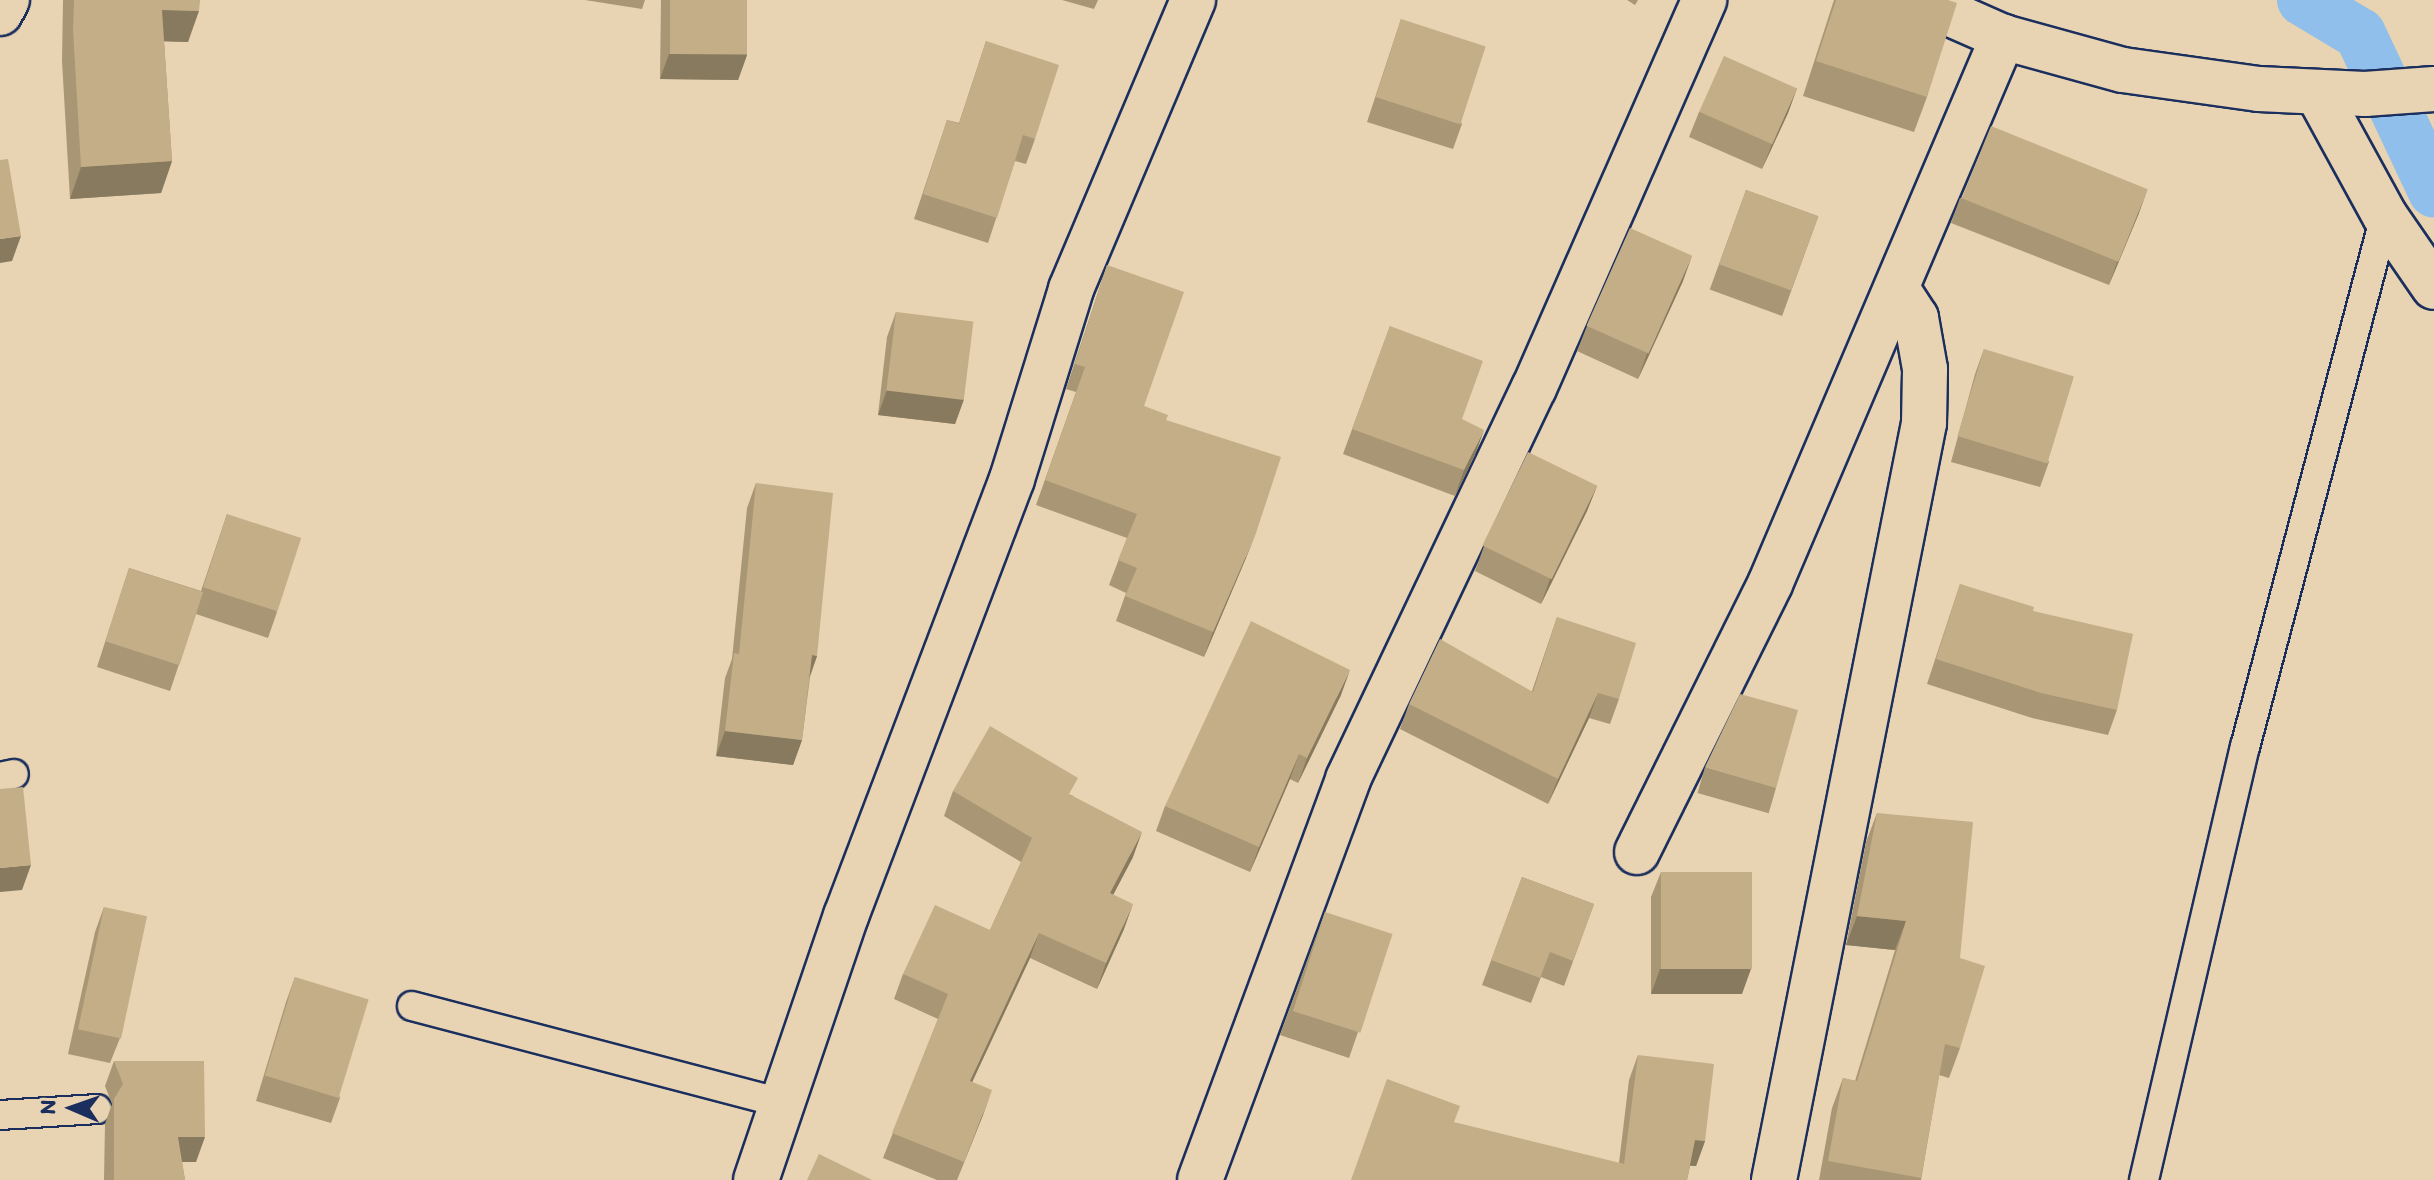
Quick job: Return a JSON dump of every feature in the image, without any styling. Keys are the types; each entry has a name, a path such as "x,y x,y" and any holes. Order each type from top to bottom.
{"street":[{"path":"0,13 7,0"},
{"path":"756,1180 846,916 1012,479 1071,289 1193,0"},
{"path":"1200,1180 1348,779 1534,388 1704,0"},
{"path":"1919,0 2003,37 2123,70 2317,92 2365,94 2434,89"},
{"path":"1637,852 1770,584 2003,37"},
{"path":"2317,92 2385,216 2434,287"},
{"path":"1774,1180 1924,423 1925,369 1916,318 1897,289"}],"lane":[{"path":"2144,1180 2245,747 2385,216"},
{"path":"412,1006 782,1103"},
{"path":"0,1115 97,1109"}],"building":[{"path":"74,0 200,0 199,11 162,10 172,161 81,167"},
{"path":"670,0 747,0 747,54 670,54"},
{"path":"1836,0 1948,0 1957,3 1927,97 1816,61"},
{"path":"1401,19 1486,47 1460,124 1376,97"},
{"path":"986,41 1059,65 1035,139 1023,135 997,218 923,194 947,120 959,124"},
{"path":"1724,56 1797,89 1772,144 1699,112"},
{"path":"1991,126 2148,189 2118,262 1962,198"},
{"path":"8,159 21,236 0,239 0,160"},
{"path":"1746,190 1818,216 1791,291 1719,264"},
{"path":"1630,228 1692,256 1649,353 1586,326"},
{"path":"1107,265 1184,292 1144,406 1168,415 1166,420 1281,457 1256,533 1213,632 1125,596 1137,568 1118,560 1137,514 1045,480 1085,367 1075,364"},
{"path":"896,312 973,322 964,400 886,390"},
{"path":"1390,326 1483,361 1462,419 1484,430 1464,470 1352,429"},
{"path":"1984,349 2074,376 2047,464 1957,436"},
{"path":"1528,452 1597,486 1552,579 1482,545"},
{"path":"756,483 833,493 817,656 812,655 802,740 725,731 734,653 739,654"},
{"path":"227,514 301,538 277,611 203,587"},
{"path":"129,568 203,592 179,665 105,641"},
{"path":"1960,584 2034,607 2033,611 2133,634 2117,710 2041,693 1936,659"},
{"path":"1557,617 1636,643 1619,699 1598,693 1558,779 1409,704 1440,639 1533,692"},
{"path":"1251,621 1350,670 1307,758 1299,754 1259,847 1165,806"},
{"path":"1740,694 1798,710 1776,788 1705,767"},
{"path":"990,726 1078,778 1069,794 1142,832 1110,893 1133,904 1106,963 1039,933 970,1081 992,1090 964,1162 892,1133 948,994 903,974 935,905 990,930 1032,838 953,791"},
{"path":"23,787 31,865 0,868 0,789"},
{"path":"1877,813 1973,822 1960,958 1985,966 1960,1048 1945,1044 1921,1178 1828,1161 1843,1078 1857,1081 1906,921 1857,916"},
{"path":"1661,872 1752,872 1752,969 1661,969"},
{"path":"1522,877 1594,904 1573,961 1550,952 1540,978 1491,960"},
{"path":"104,907 147,916 121,1038 78,1029"},
{"path":"1325,912 1393,934 1360,1033 1293,1011"},
{"path":"295,977 369,1000 339,1098 265,1075"},
{"path":"1638,1055 1714,1064 1705,1141 1695,1140 1687,1180 1351,1180 1387,1079 1460,1106 1454,1122 1624,1164"},
{"path":"114,1061 204,1061 205,1137 178,1137 185,1180 114,1180 114,1099 123,1084"},
{"path":"819,1154 872,1180 807,1180"}],"waterway":[{"path":"2303,0 2360,34 2434,191"}]}
